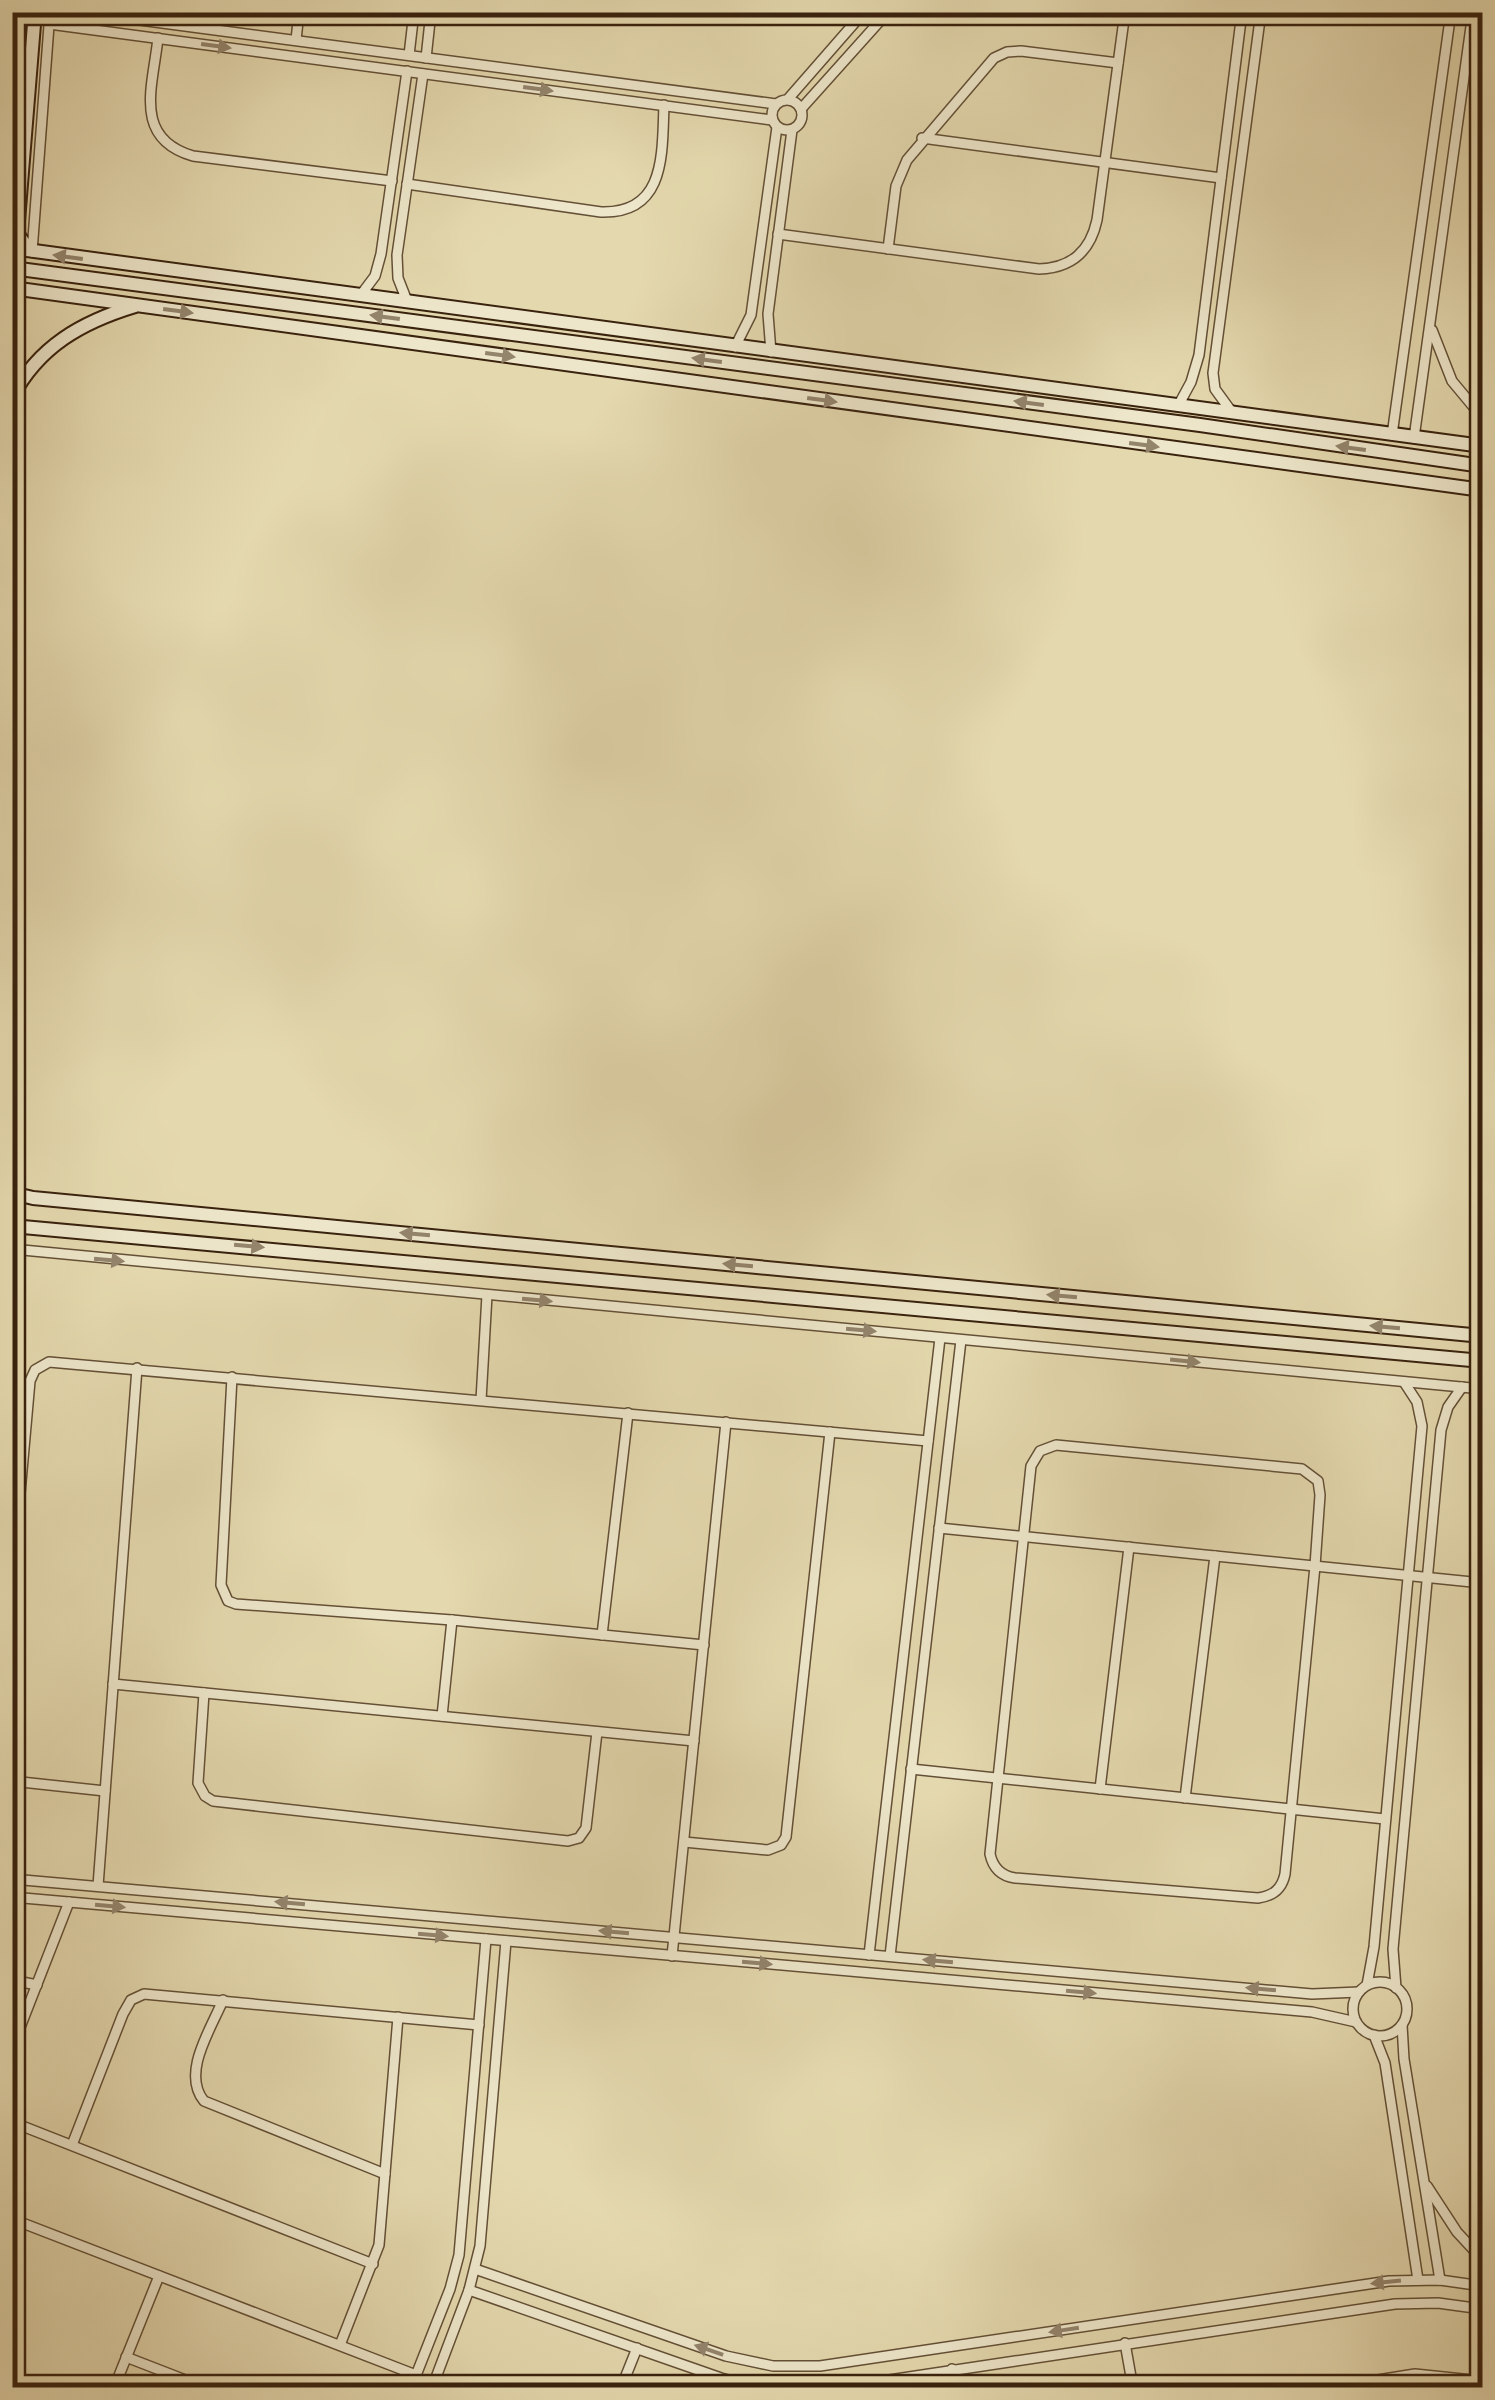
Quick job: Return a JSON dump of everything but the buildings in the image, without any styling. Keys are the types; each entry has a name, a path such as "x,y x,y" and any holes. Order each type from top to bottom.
{"street":[{"path":"13,75 18,12"},
{"path":"32,252 16,232 16,199 35,12"},
{"path":"79,12 157,17 409,56 776,104 788,99 864,12"},
{"path":"296,40 299,12"},
{"path":"409,56 414,12"},
{"path":"426,58 431,12"},
{"path":"772,352 767,326 792,130 800,124 802,109 888,12"},
{"path":"778,234 1038,269 1071,262 1093,237 1125,12"},
{"path":"1178,406 1192,382 1199,356 1242,12"},
{"path":"1233,413 1215,388 1213,373 1261,12"},
{"path":"1392,435 1451,12"},
{"path":"1412,457 1473,12"},
{"path":"30,270 50,18 158,38 664,106 792,130"},
{"path":"1471,27 1482,29"},
{"path":"158,38 150,118 158,137 174,150 192,156 392,180"},
{"path":"888,249 896,186 906,160 994,58 1021,51 1118,63"},
{"path":"360,296 375,276 382,254 408,72"},
{"path":"409,303 398,278 398,256 423,74"},
{"path":"788,99 802,109"},
{"path":"735,347 751,315 776,104"},
{"path":"408,184 600,212 631,208 643,200 658,174 664,106"},
{"path":"922,138 1220,178"},
{"path":"12,248 1482,446"},
{"path":"382,254 398,256"},
{"path":"12,268 1482,466"},
{"path":"12,288 1482,490"},
{"path":"12,397 34,365 66,335 92,320 138,305"},
{"path":"1430,326 1452,381 1482,417"},
{"path":"1400,372 1411,379 1422,376"},
{"path":"1200,426 1202,409"},
{"path":"12,1193 72,1202 1482,1336"},
{"path":"12,1226 1482,1361"},
{"path":"12,1249 1482,1389"},
{"path":"481,1400 487,1295"},
{"path":"870,1954 940,1338"},
{"path":"890,1956 961,1340"},
{"path":"12,1583 32,1375 49,1362 928,1441"},
{"path":"98,1886 136,1368"},
{"path":"232,1377 221,1586 225,1598 236,1604 704,1645"},
{"path":"1356,2022 1353,2004 1363,1989 1373,1957 1422,1426 1417,1402 1404,1382"},
{"path":"1396,1988 1393,1949 1441,1430 1448,1407 1462,1387"},
{"path":"602,1635 628,1414"},
{"path":"672,1956 726,1422"},
{"path":"684,1842 768,1850 781,1845 786,1838 830,1432"},
{"path":"1050,1446 1308,1471 1320,1488 1315,1566 1284,1880 1276,1891 1265,1897 1015,1878 998,1870 990,1854 1025,1537 1031,1466 1040,1451 1050,1446"},
{"path":"939,1528 1482,1583"},
{"path":"1100,1788 1129,1547"},
{"path":"1185,1798 1215,1556"},
{"path":"442,1716 452,1620"},
{"path":"113,1684 694,1741"},
{"path":"204,1693 198,1783 209,1799 568,1841 580,1838 586,1828 598,1732"},
{"path":"911,1768 1385,1819"},
{"path":"12,1781 105,1791"},
{"path":"12,1879 1312,1994 1363,1989 1385,1982 1396,1988 1406,2002 1402,2025 1404,2059 1440,2280"},
{"path":"12,1897 1312,2012 1356,2022 1374,2035 1383,2056 1418,2280"},
{"path":"12,2048 70,1902"},
{"path":"411,2388 450,2289 459,2255 486,1939"},
{"path":"432,2388 476,2269 482,2234 506,1941"},
{"path":"12,1980 37,1984"},
{"path":"72,2145 122,2014 131,2000 150,1993 479,2024"},
{"path":"223,2000 194,2073 200,2096 210,2104 385,2174"},
{"path":"340,2346 380,2241 398,2017"},
{"path":"1374,2035 1389,2034 1402,2025"},
{"path":"12,2122 373,2264"},
{"path":"1424,2181 1445,2216 1482,2259"},
{"path":"12,2220 416,2374"},
{"path":"476,2269 726,2356 788,2367 820,2366 1389,2281 1440,2280 1482,2286"},
{"path":"114,2388 159,2276"},
{"path":"469,2290 759,2388"},
{"path":"836,2388 1395,2304 1438,2302 1482,2309"},
{"path":"1126,2342 1133,2388"},
{"path":"621,2388 637,2348"},
{"path":"126,2357 206,2388"},
{"path":"952,2370 955,2388"},
{"path":"1328,2388 1415,2374 1482,2381"}]}
